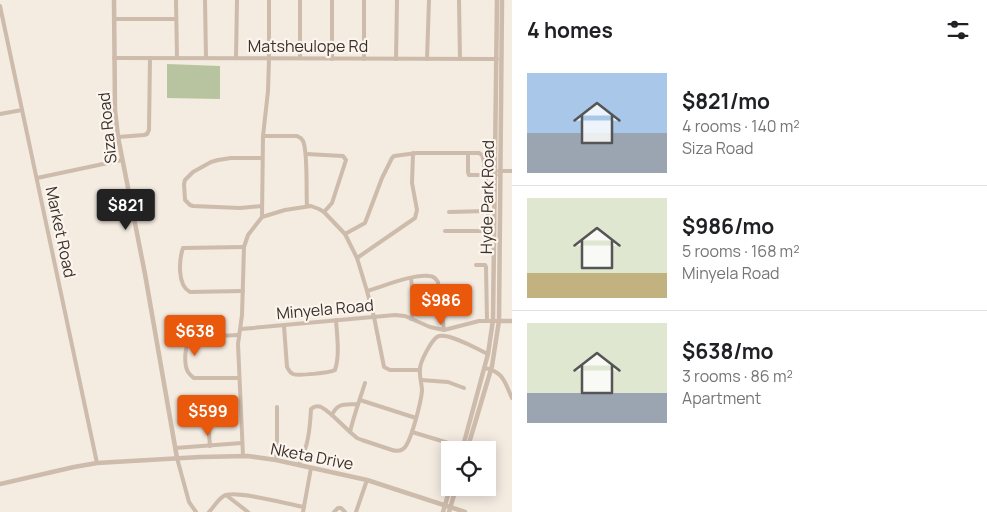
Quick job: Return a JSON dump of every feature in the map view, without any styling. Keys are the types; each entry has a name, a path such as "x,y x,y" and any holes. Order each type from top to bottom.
{"street":[{"name":"Siza Road","path":"114,0 115,110 118,137 145,274 177,458"},
{"path":"176,0 177,58"},
{"path":"205,0 206,58"},
{"path":"236,58 237,0"},
{"path":"243,456 238,344 242,315 244,247 248,236 262,217 263,136 268,91 269,0"},
{"path":"300,0 300,58"},
{"path":"332,0 332,58"},
{"path":"364,0 364,58"},
{"path":"396,59 397,0"},
{"path":"427,59 429,0"},
{"path":"459,0 460,59"},
{"name":"Hyde Park Road","path":"467,441 495,348 497,0"},
{"name":"Hyde Park Road","path":"498,59 502,0"},
{"name":"Market Road","path":"0,6 97,463"},
{"path":"114,19 176,19"},
{"name":"Matsheulope Rd","path":"114,58 498,59"},
{"path":"118,137 144,135 149,130 150,58"},
{"path":"0,114 22,110"},
{"path":"263,136 297,136 304,142 307,206"},
{"path":"468,153 469,175 485,176 512,171"},
{"path":"306,154 343,156 346,160 332,203 324,212"},
{"path":"357,258 416,218 417,210 412,183 413,154"},
{"path":"345,234 365,223 382,178 392,158 396,155 481,154 485,176 489,229 487,232 445,231"},
{"path":"262,158 215,160 193,172 185,180 184,184 185,200 193,206 240,208 262,206"},
{"path":"37,178 122,160"},
{"path":"262,217 307,206 315,207 324,212 345,234 357,258 374,317 384,366 390,370 419,370"},
{"path":"449,212 488,211"},
{"path":"243,291 190,292 185,289 182,283 180,262 183,248 244,247"},
{"path":"476,265 485,265 486,267 487,320"},
{"path":"367,291 411,278 432,276 438,282 444,330 479,321 512,321"},
{"path":"411,278 414,306 411,319"},
{"name":"Minyela Road","path":"241,329 400,315 430,327 444,330"},
{"path":"284,326 287,367 290,372 296,375 327,373 335,370 337,365 336,320"},
{"name":"Hyde Park Road","path":"488,369 488,354 496,320"},
{"path":"239,335 197,337 189,341 185,355 188,373 194,378 239,378"},
{"path":"299,465 308,439 312,407 320,406 357,438 396,451 403,449 408,444 421,397 419,370 421,363 435,338 439,336 452,337 488,354"},
{"path":"488,369 500,374 512,398"},
{"path":"421,380 448,382 464,388"},
{"path":"350,432 365,383"},
{"path":"332,415 335,408 339,406 359,402 416,418"},
{"path":"276,460 277,407"},
{"path":"192,410 220,409"},
{"path":"207,410 210,446"},
{"path":"412,432 441,441"},
{"path":"175,448 242,443"},
{"name":"Nketa Drive","path":"0,484 97,463 200,456 243,456 276,460 367,480 465,512"},
{"path":"177,458 189,502 196,512"},
{"path":"209,512 226,495 244,495 303,510 311,468"},
{"path":"356,512 367,480"},
{"path":"226,495 248,512"},
{"path":"443,512 448,508 453,496"},
{"path":"334,512 338,508 345,512"}],"green space":[{"path":"167,64 220,66 220,99 167,98"}]}
